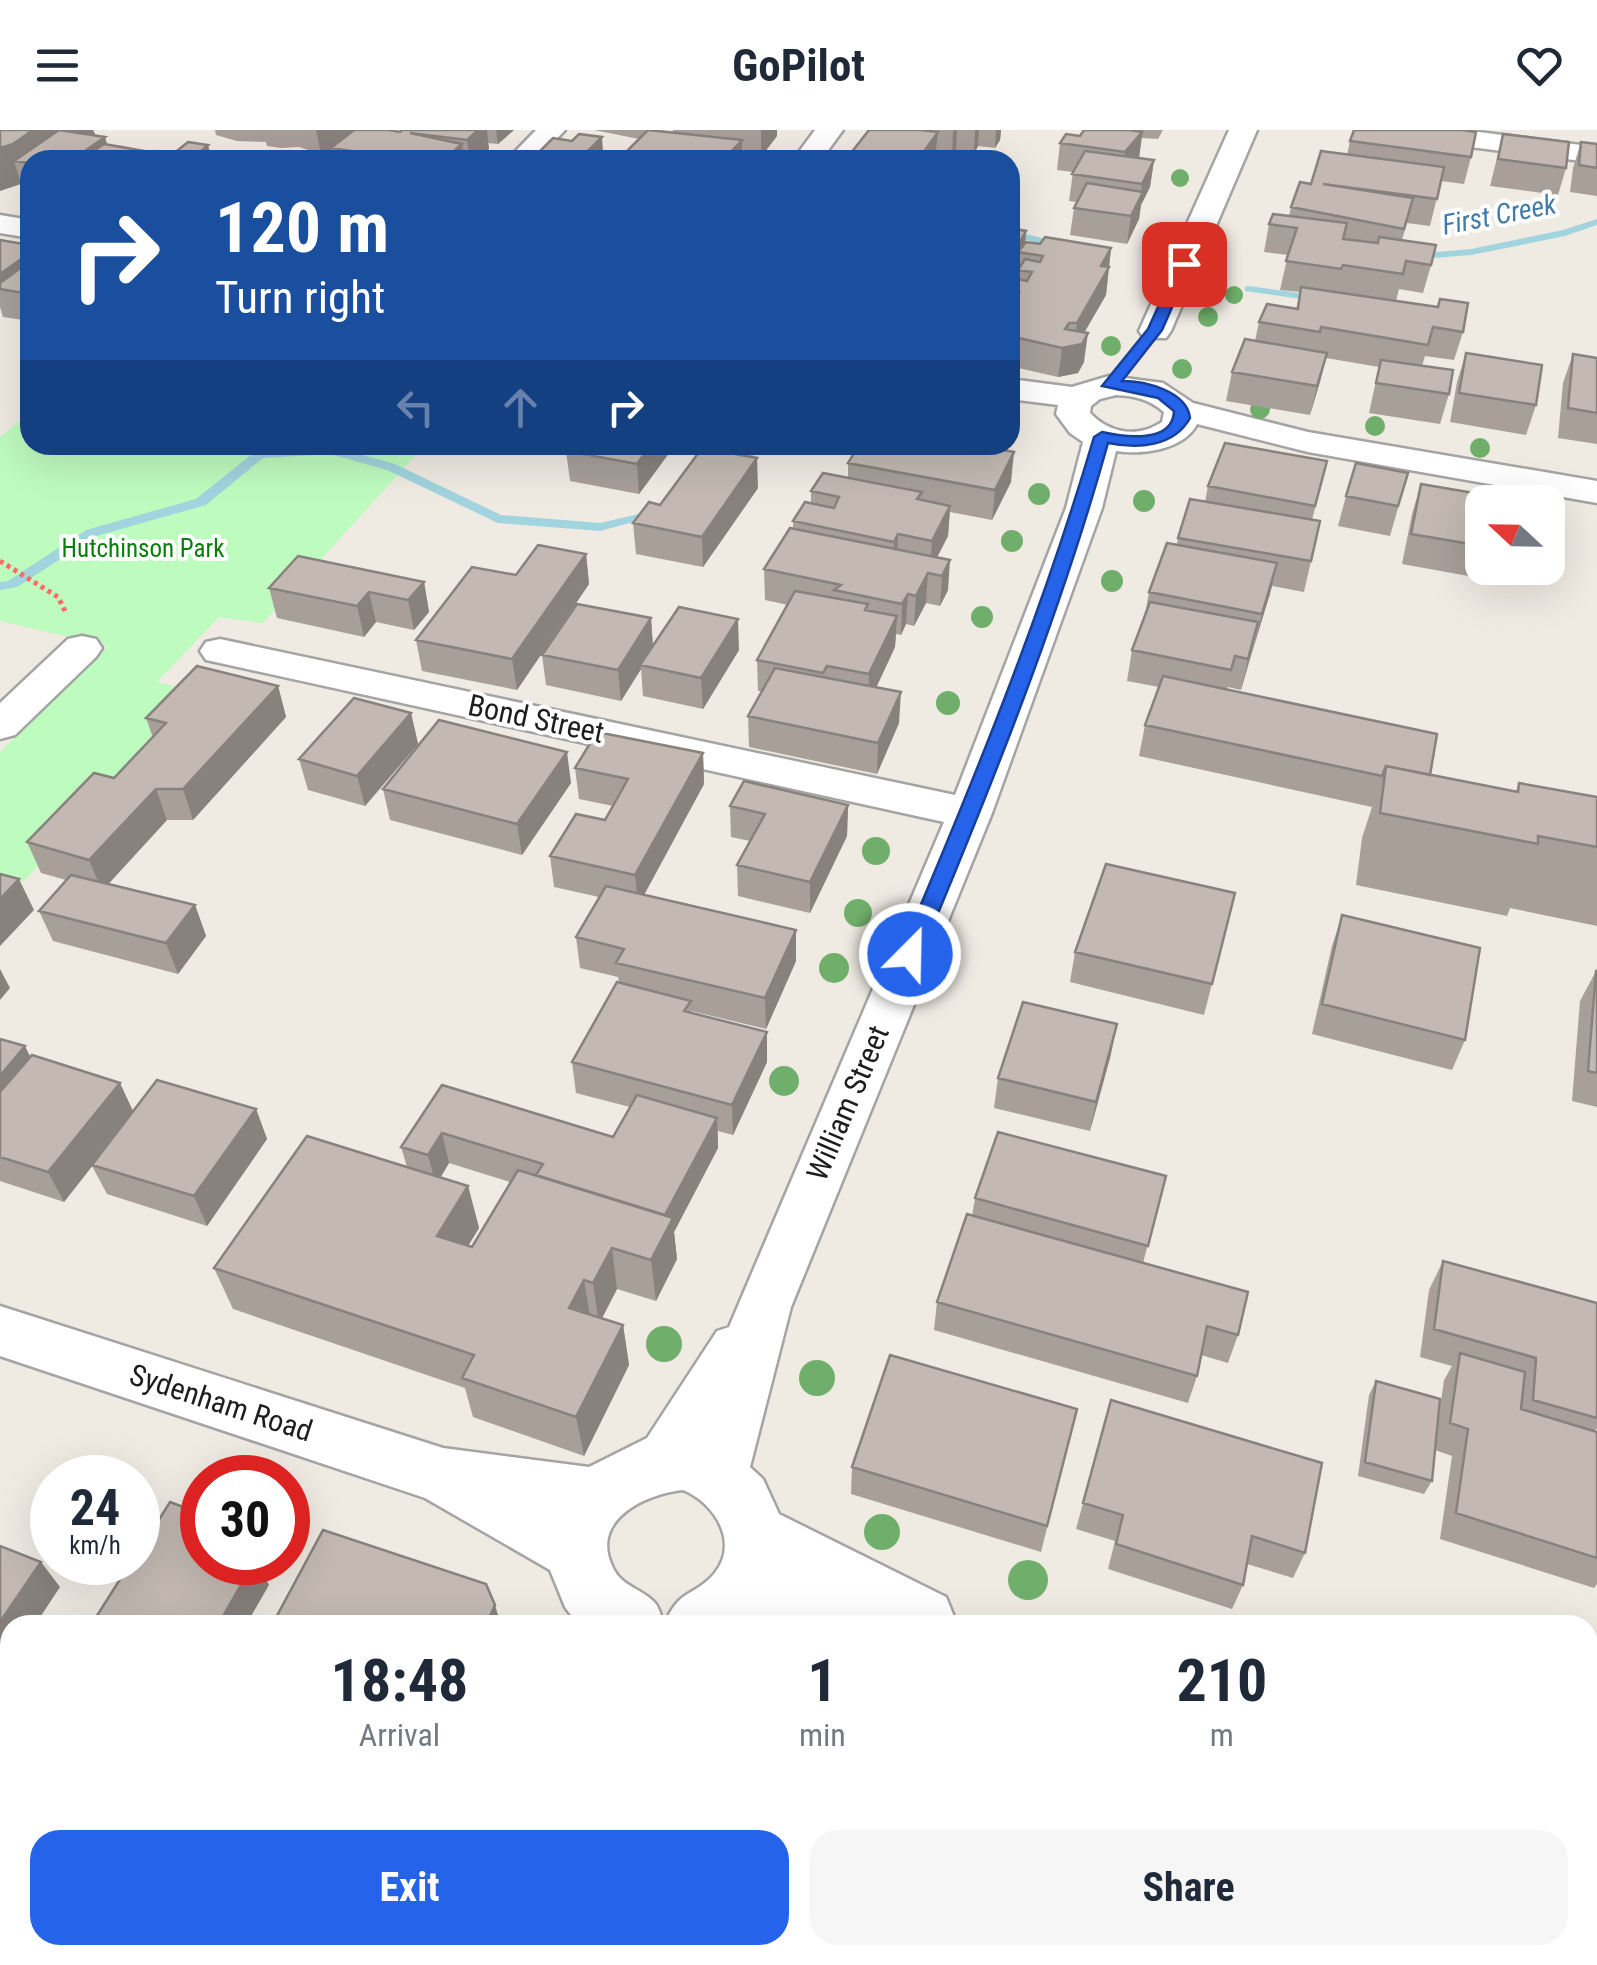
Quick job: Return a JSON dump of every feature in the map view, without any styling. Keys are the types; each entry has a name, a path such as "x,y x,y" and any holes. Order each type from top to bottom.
{"street":[{"path":"531,150 551,130"},
{"path":"814,150 829,130"},
{"path":"1151,390 1155,330 1244,130"},
{"path":"1398,130 1597,155"},
{"path":"1155,330 1087,399 1084,428 1117,439 1156,439 1179,420 1597,492"},
{"path":"1020,389 1087,399"},
{"path":"1020,400 1087,399 1151,390 1174,402 1179,420"},
{"name":"William Street","path":"692,1469 970,814 1084,508 1117,439"},
{"path":"0,726 82,648"},
{"name":"Bond Street","path":"220,651 970,814"},
{"name":"Sydenham Road","path":"0,1331 442,1476 598,1496"},
{"path":"610,1615 592,1596 581,1573 583,1522 598,1496 620,1477 647,1465 692,1469 744,1499 756,1522 732,1582 896,1615"},
{"name":"Sydenham Road","path":"442,1476 579,1553"}],"path":[{"path":"0,561 58,596"}],"green space":[{"name":"Hutchinson Park","path":"20,420 20,455 416,455 263,623 219,617 157,682 197,692 23,882 0,876 0,752 108,646 0,621 0,437"}],"building":[{"path":"0,130 33,130 0,148"},
{"path":"59,130 105,137 86,150 30,150"},
{"path":"354,130 478,130 467,140 410,133 462,144 455,150 331,148"},
{"path":"648,130 742,140 733,150 628,150"},
{"path":"869,130 938,132 925,150 853,150"},
{"path":"1084,130 1142,132 1125,152 1060,143 1066,134 1080,136"},
{"path":"1354,130 1476,132 1471,157 1350,141"},
{"path":"579,134 602,137 589,150 541,150 553,138 572,141"},
{"path":"1503,134 1569,142 1566,168 1498,159"},
{"path":"188,142 208,145 202,150 178,150"},
{"path":"1581,142 1597,144 1597,168 1579,165"},
{"path":"104,144 138,150 95,150"},
{"path":"1085,151 1154,160 1142,184 1072,174"},
{"path":"1321,151 1444,167 1437,199 1323,184 1413,198 1404,229 1291,207 1300,182 1311,184"},
{"path":"1087,183 1143,192 1131,216 1074,208"},
{"path":"1273,214 1347,223 1343,239 1378,243 1379,237 1436,245 1431,265 1406,261 1403,274 1286,261 1297,228 1269,224"},
{"path":"1045,237 1111,248 1101,266 1109,267 1077,323 1069,323 1065,329 1088,333 1082,344 1062,348 1020,338 1020,280 1027,281 1032,272 1020,270 1020,267 1025,259 1040,262 1043,256 1020,250 1026,242 1040,244"},
{"path":"0,240 20,243 20,260 0,274"},
{"path":"20,268 20,292 0,289 0,283"},
{"path":"1301,287 1438,307 1440,299 1468,303 1463,332 1433,327 1428,345 1321,327 1320,332 1259,322 1267,304 1298,309"},
{"path":"1245,339 1327,353 1317,386 1232,372"},
{"path":"1466,353 1542,365 1536,405 1459,393"},
{"path":"1573,354 1597,358 1597,413 1568,408"},
{"path":"1381,360 1453,370 1449,394 1376,383"},
{"path":"1225,443 1327,461 1315,506 1208,486"},
{"path":"588,455 644,455 637,464"},
{"path":"697,455 757,458 702,537 633,523 649,502 660,505"},
{"path":"853,455 1012,455 995,490 848,463"},
{"path":"1356,463 1408,473 1398,506 1346,496"},
{"path":"823,473 922,492 917,499 950,506 932,541 898,534 894,542 793,521 805,502 834,508 839,497 811,491"},
{"path":"1421,484 1465,492 1465,543 1411,534"},
{"path":"1190,499 1320,521 1311,561 1178,538"},
{"path":"790,528 950,560 942,576 928,573 916,596 908,594 902,604 834,590 841,585 764,569"},
{"path":"1167,543 1277,563 1262,614 1149,592"},
{"path":"538,545 586,554 512,659 416,640 472,567 516,575"},
{"path":"298,556 424,582 408,600 369,592 357,606 269,588"},
{"path":"795,591 868,604 865,610 897,616 869,674 827,666 823,673 757,660"},
{"path":"1150,602 1258,622 1248,659 1235,656 1231,670 1132,650"},
{"path":"577,604 651,618 618,670 542,655"},
{"path":"679,607 738,619 701,678 640,665"},
{"path":"197,666 278,686 183,789 156,789 89,860 27,842 94,773 114,778 166,723 146,718"},
{"path":"775,668 901,692 878,743 748,716"},
{"path":"1163,676 1437,734 1430,775 1386,766 1382,776 1145,725"},
{"path":"354,698 411,713 357,776 299,759"},
{"path":"439,720 567,752 517,824 383,789"},
{"path":"597,732 703,753 635,875 550,856 576,814 605,820 628,779 575,768"},
{"path":"1386,766 1518,792 1519,783 1597,797 1597,847 1538,836 1538,844 1380,813"},
{"path":"744,781 848,805 810,882 737,865 765,814 730,806"},
{"path":"1106,864 1235,893 1212,984 1075,952"},
{"path":"0,874 19,879 0,899"},
{"path":"71,875 195,905 166,943 39,911"},
{"path":"606,886 796,930 765,998 616,963 624,949 576,937"},
{"path":"1342,915 1480,948 1465,1040 1322,1004"},
{"path":"1597,971 1597,1073 1588,1071"},
{"path":"617,982 691,1001 684,1011 767,1032 732,1105 572,1062"},
{"path":"1023,1002 1117,1024 1096,1102 998,1078"},
{"path":"0,1039 25,1046 0,1076"},
{"path":"32,1055 120,1083 48,1172 0,1157 0,1092"},
{"path":"157,1080 256,1109 194,1196 92,1165"},
{"path":"442,1085 613,1137 637,1095 717,1118 665,1215 536,1175 543,1164 442,1133 428,1155 401,1147"},
{"path":"998,1132 1166,1176 1148,1246 975,1198"},
{"path":"307,1136 468,1186 437,1236 472,1247 518,1170 673,1218 651,1260 612,1248 593,1283 584,1280 569,1308 623,1325 576,1417 462,1378 474,1355 214,1268"},
{"path":"967,1214 1248,1292 1238,1335 1207,1326 1197,1376 937,1302"},
{"path":"1443,1261 1597,1303 1597,1418 1533,1400 1536,1358 1434,1329"},
{"path":"1460,1353 1525,1372 1521,1409 1597,1432 1597,1558 1456,1513 1468,1429 1450,1423"},
{"path":"890,1355 1077,1409 1047,1526 852,1467"},
{"path":"1376,1381 1440,1399 1432,1481 1365,1462"},
{"path":"1111,1400 1322,1463 1305,1553 1252,1536 1243,1585 1116,1544 1123,1515 1083,1503"},
{"path":"170,1502 180,1506 180,1585 241,1585 224,1615 97,1615 116,1585 160,1585 160,1518"},
{"path":"323,1530 486,1584 495,1605 490,1615 277,1615 293,1585 310,1585 310,1554"},
{"path":"0,1546 30,1558 30,1578 5,1615 0,1615"}],"waterway":[{"name":"First Creek","path":"1415,267 1430,255 1471,252 1565,233 1597,222"},
{"name":"First Creek","path":"1020,236 1062,246"},
{"name":"First Creek","path":"1249,289 1322,299"},
{"name":"First Creek","path":"0,586 12,584 91,533 201,502 259,455"},
{"name":"First Creek","path":"348,455 391,467 498,519 600,527 656,514"},
{"name":"First Creek","path":"728,468 748,455"}],"route":[{"path":"910,954 970,814 1072,541 1102,437 1140,442 1156,439 1170,434 1182,418 1181,410 1163,394 1132,386 1110,386 1155,330 1184,264"}]}
